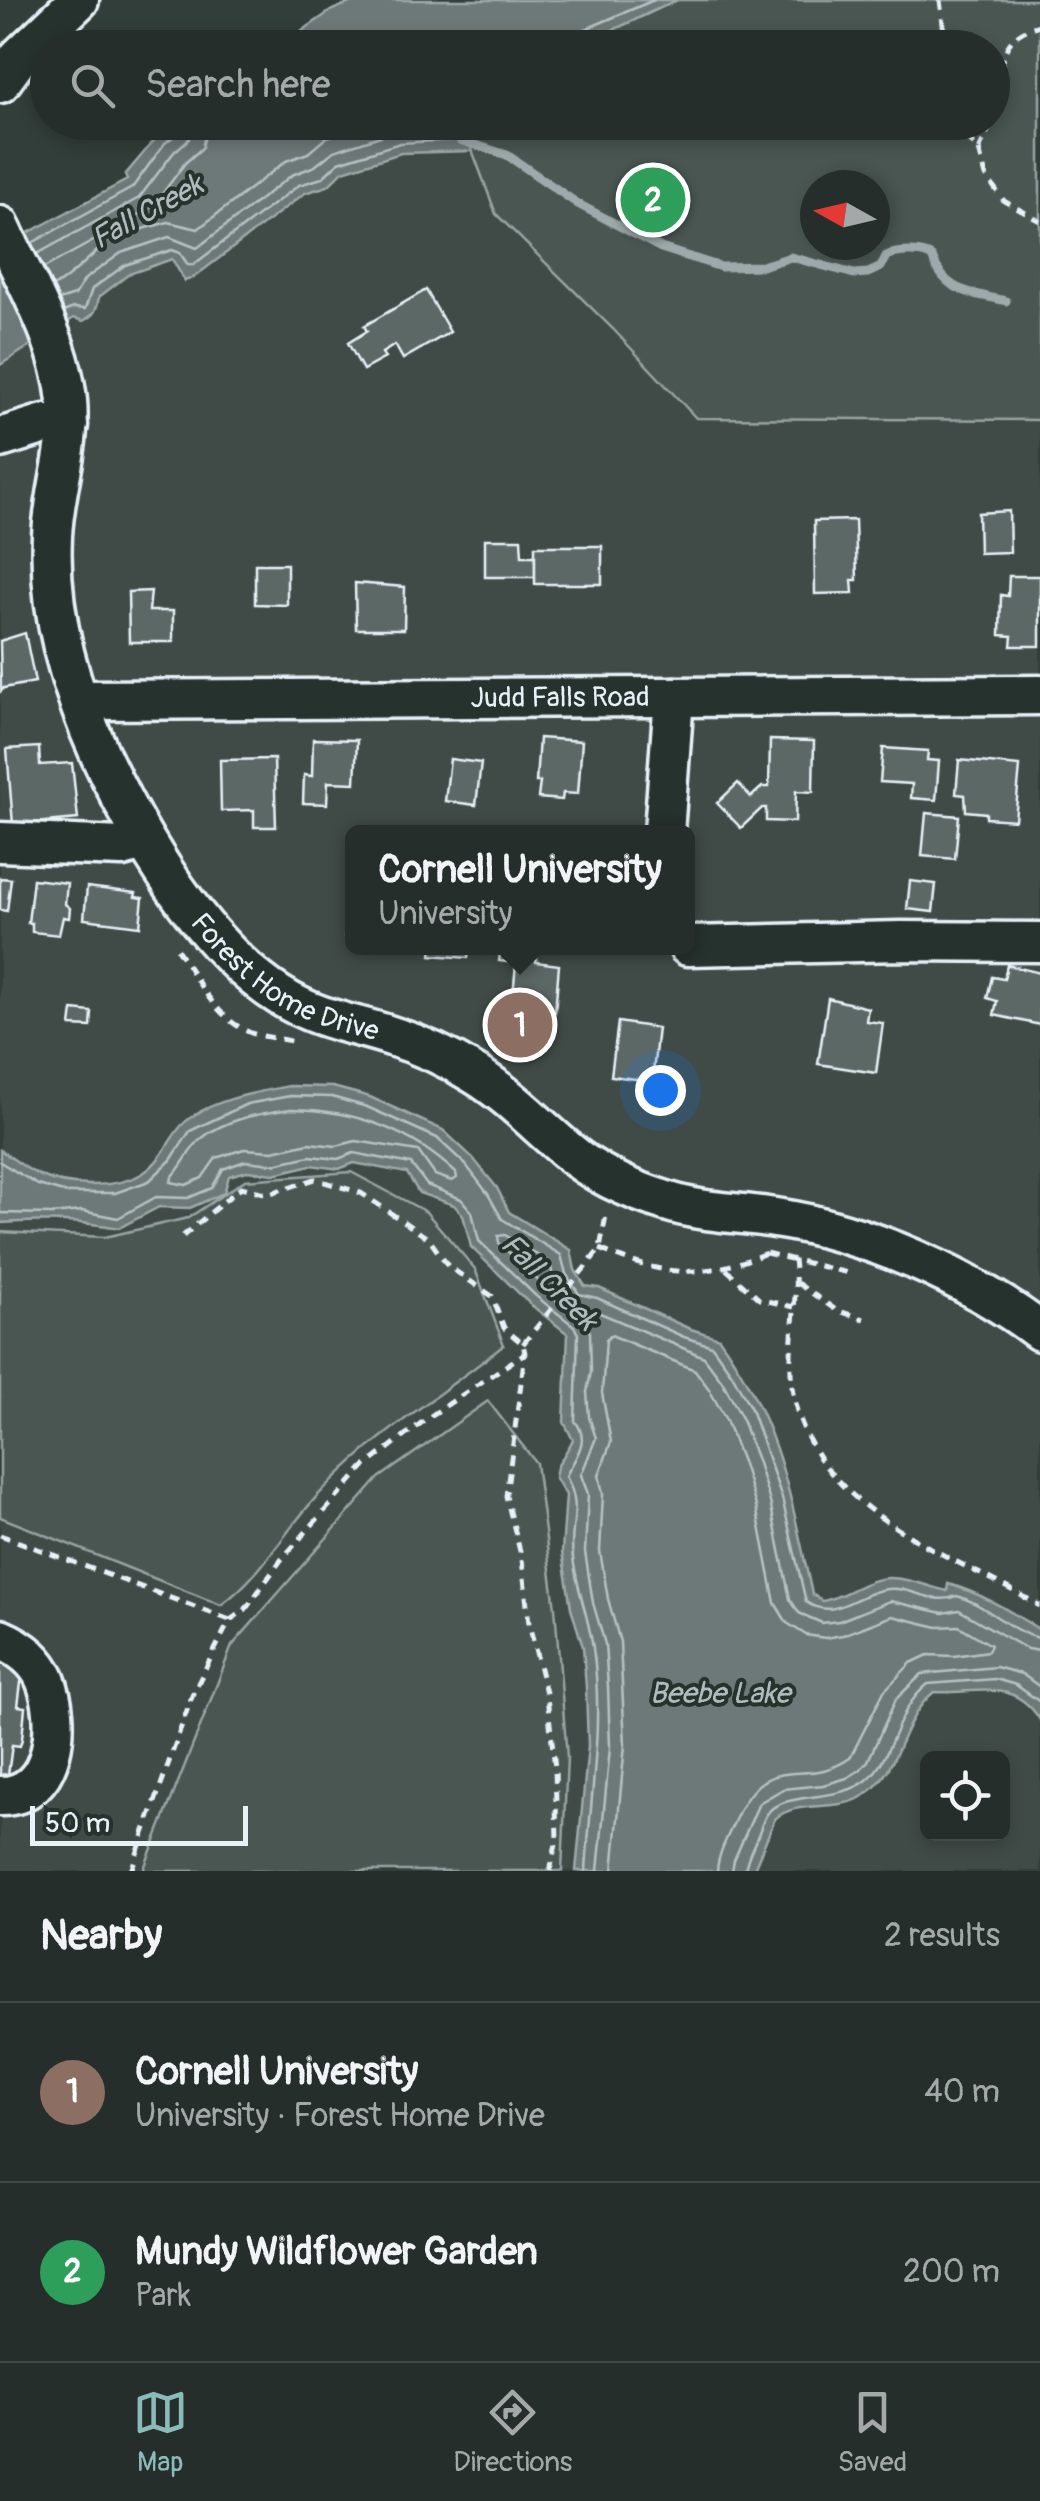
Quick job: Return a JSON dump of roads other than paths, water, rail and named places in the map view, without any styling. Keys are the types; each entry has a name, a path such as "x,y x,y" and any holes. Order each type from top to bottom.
{"street":[{"path":"48,30 79,0"},
{"path":"0,83 30,47"},
{"name":"Forest Home Drive","path":"0,226 64,376 68,425 54,518 52,587 61,647 100,755 143,841 213,937 270,990 310,1012 388,1035 455,1062 514,1102 570,1153 617,1183 669,1203 778,1218 836,1231 927,1264 1037,1321"},
{"path":"0,438 45,424 68,425"},
{"name":"Judd Falls Road","path":"80,700 1040,695"},
{"path":"665,825 674,698"},
{"path":"0,842 122,847 143,841"},
{"path":"695,946 901,940 1040,942"},
{"path":"0,1639 30,1657 44,1676 53,1703 54,1732 40,1778 24,1792 0,1796"}],"water":[{"path":"357,0 677,0 613,30 303,30 332,10"},
{"name":"Fall Creek","path":"155,140 468,140 472,151 401,153 343,171 328,186 305,193 193,278 185,281 172,259 129,274 99,297 95,311 87,319 74,318 0,365 0,248 127,180 125,175"},
{"name":"Beebe Lake","path":"289,1086 333,1087 370,1097 443,1130 473,1158 497,1188 509,1212 571,1250 575,1270 585,1286 599,1288 719,1338 756,1400 780,1461 812,1594 822,1601 891,1578 947,1591 948,1584 996,1604 1040,1630 1040,1720 1018,1697 1005,1693 934,1692 913,1718 891,1764 872,1790 848,1803 783,1813 775,1819 753,1871 576,1871 588,1746 586,1688 583,1647 571,1608 562,1552 566,1495 555,1477 573,1440 564,1422 568,1334 531,1305 471,1247 463,1215 454,1205 419,1193 407,1173 354,1163 339,1169 311,1165 274,1174 247,1171 229,1176 224,1193 190,1208 159,1207 119,1228 60,1222 0,1223 0,1150 50,1179 92,1185 120,1182 150,1168 182,1125 204,1110"}],"waterway":[{"path":"460,140 507,155 578,204 661,248 721,267 762,266 791,257 854,274 868,273 881,267 886,256 916,252 932,257 944,278 961,290 1006,301"}],"place":[{"name":"Mundy Wildflower Garden","path":"653,200"},
{"name":"Cornell University","path":"520,1025"}]}
